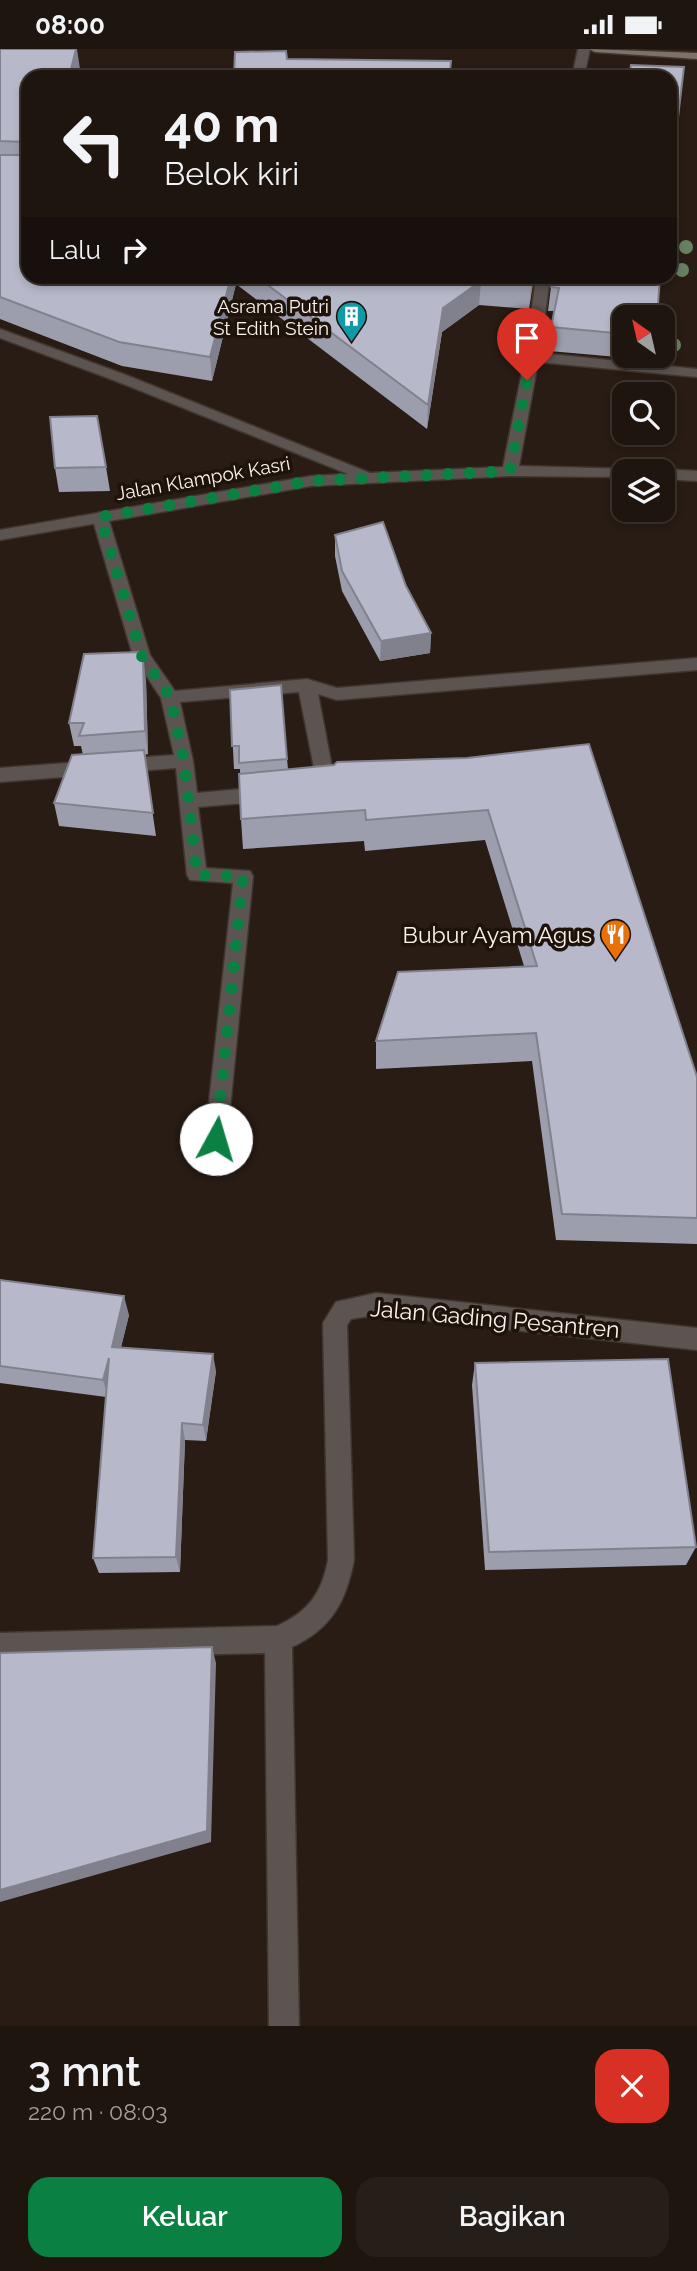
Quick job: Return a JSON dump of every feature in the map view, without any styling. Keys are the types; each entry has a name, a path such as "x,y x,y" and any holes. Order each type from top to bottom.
{"main road":[{"path":"594,49 697,56"}],"street":[{"path":"580,70 584,49"},
{"path":"510,471 532,357 542,284"},
{"path":"0,333 41,351 121,378 371,478"},
{"path":"532,357 697,373"},
{"name":"Jalan Klampok Kasri","path":"0,534 311,481 510,471 612,472"},
{"path":"675,475 697,476"},
{"path":"100,517 142,656 170,697 184,761 197,875 243,876 216,1139"},
{"path":"170,697 307,685 337,694 697,664"},
{"path":"188,801 327,788 307,685"},
{"path":"0,775 184,761"},
{"name":"Jalan Gading Pesantren","path":"0,1646 278,1639 305,1628 324,1610 339,1577 341,1560 335,1323 344,1310 376,1304 697,1339"},
{"path":"278,1639 284,2026"}],"building":[{"path":"0,49 76,49 71,70 21,70 21,142 0,141"},
{"path":"286,51 287,59 451,61 450,70 234,70 235,52"},
{"path":"631,65 684,67 677,126 677,70 630,70"},
{"path":"0,155 21,155 21,284 229,284 210,357 119,342 0,297"},
{"path":"266,284 477,284 443,308 428,405"},
{"path":"551,284 659,284 658,305 612,305 612,333 551,327 559,288 551,287"},
{"path":"97,416 106,467 55,468 50,417"},
{"path":"383,522 406,586 431,633 381,641 342,571 335,535"},
{"path":"139,652 143,657 145,731 79,736 84,723 69,723 84,654"},
{"path":"281,685 287,759 239,763 239,746 232,746 230,690"},
{"path":"589,744 697,1077 697,1218 562,1214 536,1033 376,1041 398,972 537,966 488,810 366,820 365,810 241,819 239,774 334,765 337,762 467,758"},
{"path":"144,750 153,813 54,803 72,755"},
{"path":"0,1280 124,1296 112,1347 213,1354 203,1425 182,1423 176,1557 93,1558 109,1358 103,1380 0,1366"},
{"path":"668,1359 696,1547 489,1552 475,1363"},
{"path":"212,1647 207,1831 0,1890 0,1653"}],"place":[{"name":"Asrama Putri St Edith Stein","path":"352,344"},
{"name":"Bubur Ayam Agus","path":"615,962"}],"route":[{"path":"216,1139 243,876 197,875 184,761 170,697 142,656 100,517 311,481 510,471 527,380"}]}
